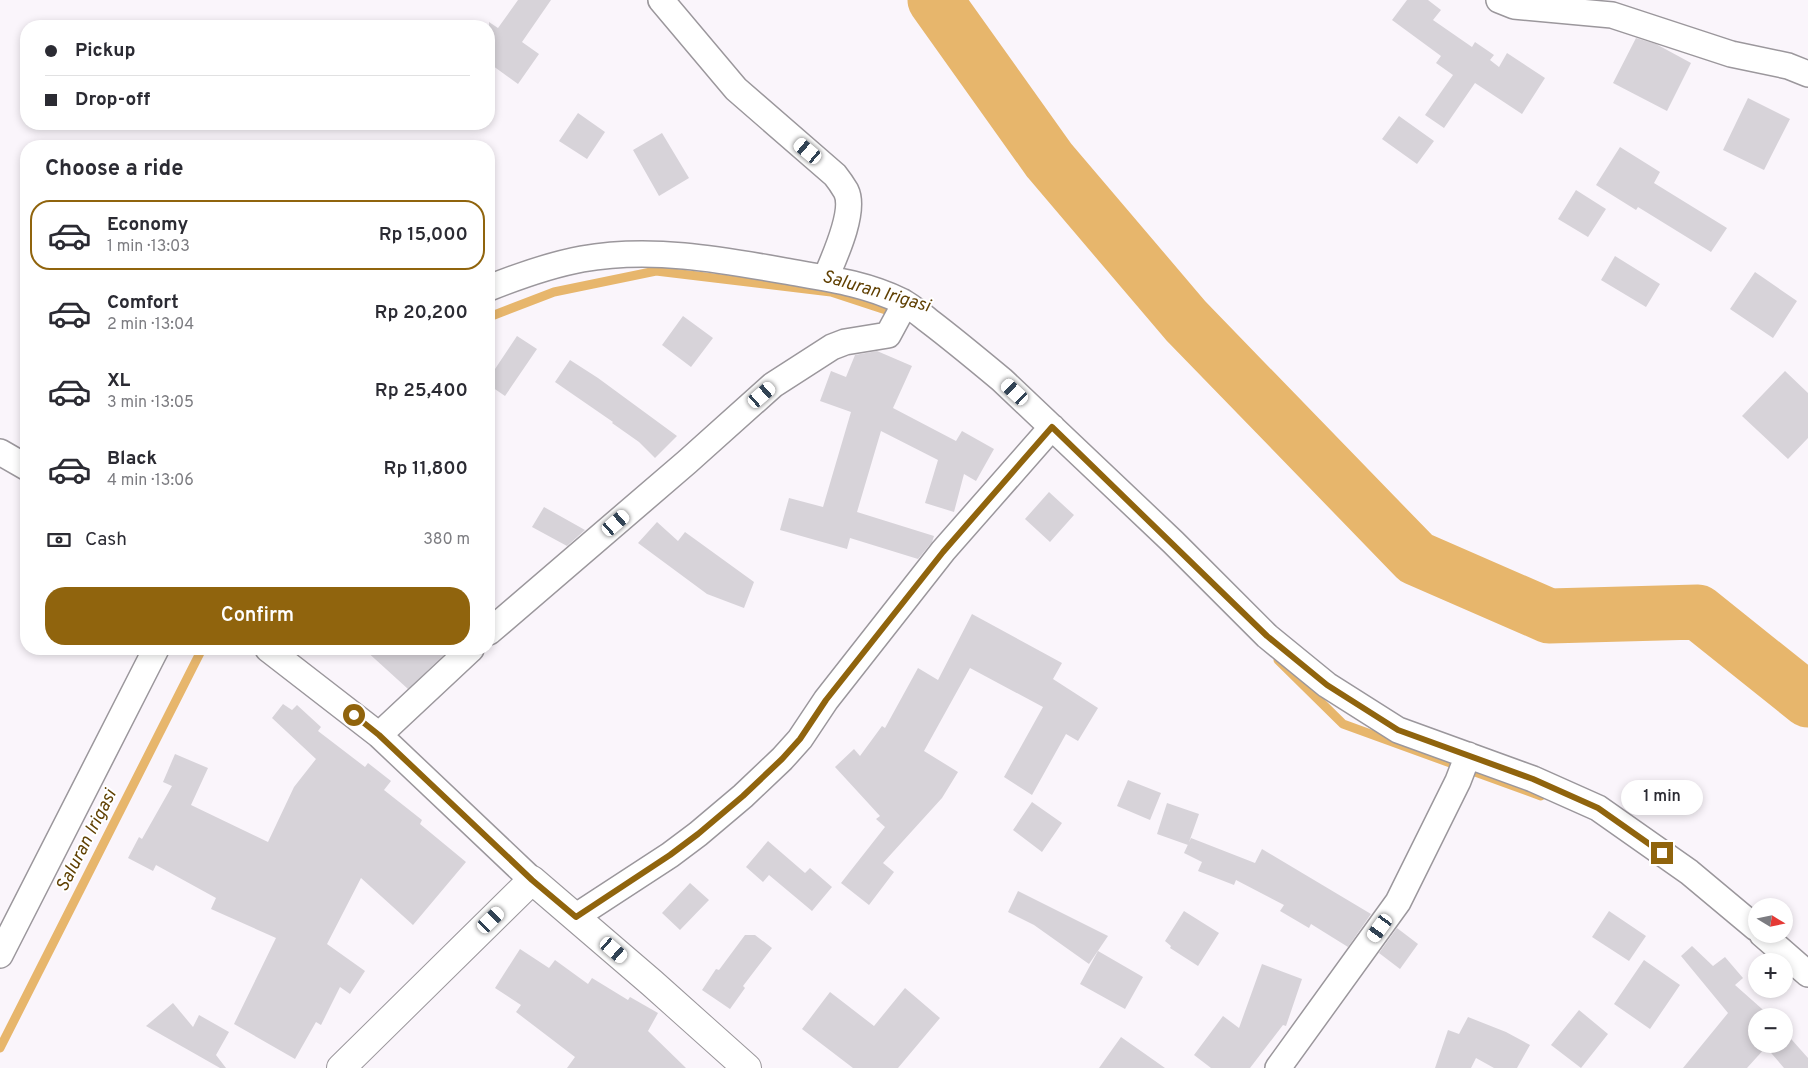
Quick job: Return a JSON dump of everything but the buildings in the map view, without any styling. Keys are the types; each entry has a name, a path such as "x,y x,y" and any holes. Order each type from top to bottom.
{"street":[{"path":"661,0 736,89 830,171 846,192 848,204 847,219 826,277"},
{"path":"1499,0 1514,6 1612,15 1731,54 1788,66 1808,74"},
{"path":"495,286 524,274 582,259 663,254 711,258 826,277 881,292 982,362 1166,536 1267,636 1327,685 1398,730 1463,767 1533,779 1598,808 1689,872 1748,921"},
{"path":"495,627 687,462 773,385 832,347 845,342 888,335 902,307"},
{"path":"576,917 670,855 698,834 743,796 782,759 800,739 826,700 943,552 1051,429"},
{"path":"0,452 20,464"},
{"path":"0,955 153,655"},
{"path":"276,655 379,735 532,880 747,1068"},
{"path":"379,735 465,655"},
{"path":"1286,1065 1398,902 1463,767"},
{"path":"341,1068 532,880"},
{"path":"1772,943 1808,974"}],"waterway":[{"path":"935,0 1049,160 1186,321 1416,558 1549,616 1698,612 1808,700"},
{"name":"Saluran Irigasi","path":"495,315 554,292 656,271 831,292 898,314"},
{"name":"Saluran Irigasi","path":"0,1048 199,655"},
{"name":"Saluran Irigasi","path":"1278,660 1343,724 1541,796"}],"route":[{"path":"354,715 379,735 532,880 576,917 670,855 698,834 743,796 782,759 800,739 826,700 943,552 1027,458 1052,427 1267,636 1327,685 1398,730 1533,779 1598,808 1662,853"}]}
